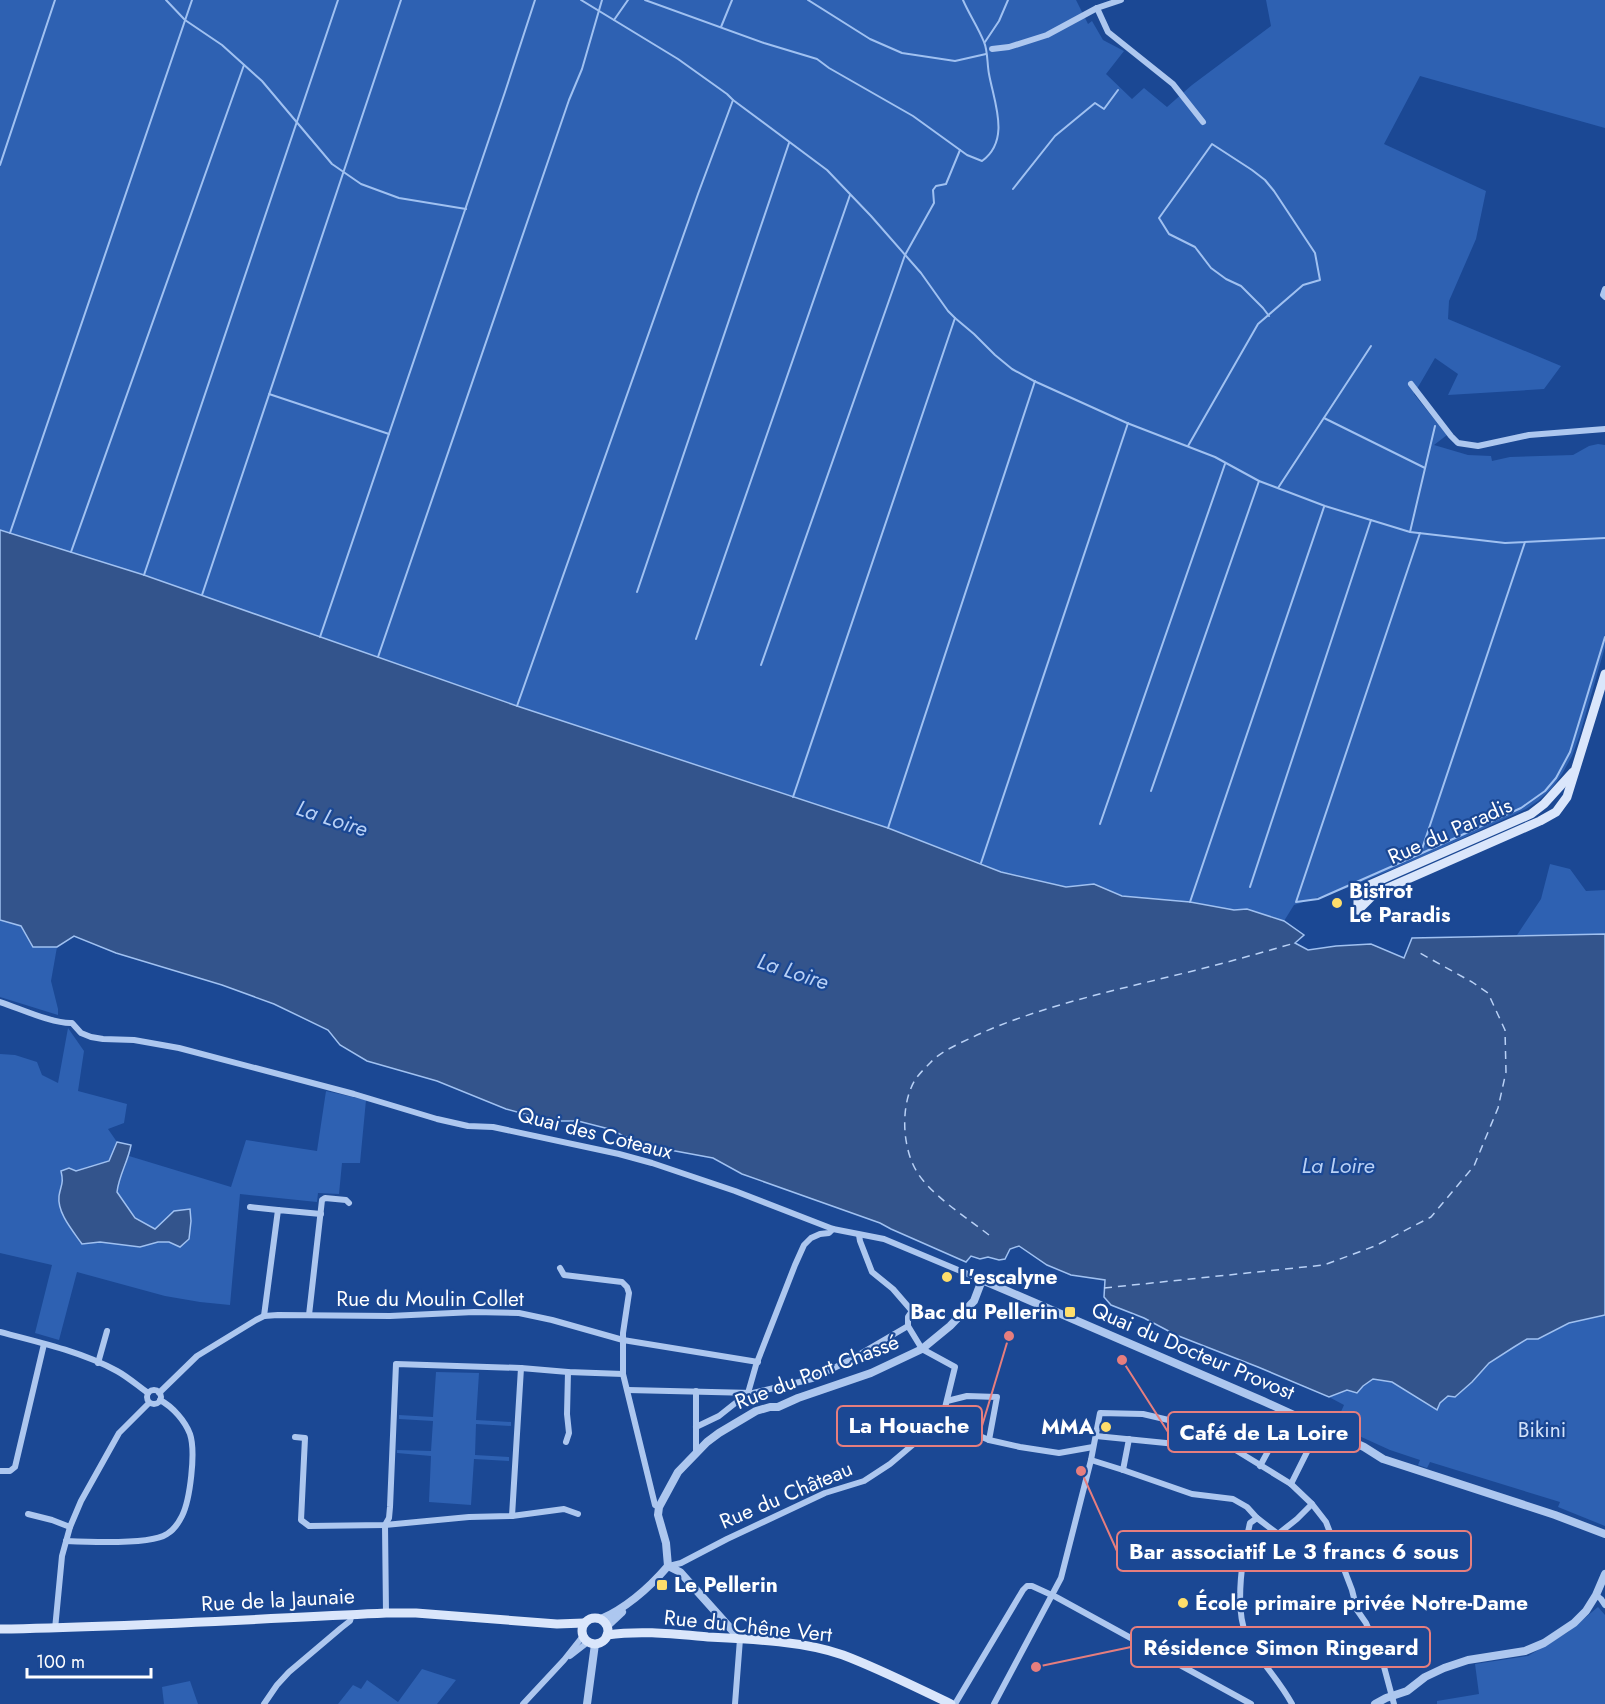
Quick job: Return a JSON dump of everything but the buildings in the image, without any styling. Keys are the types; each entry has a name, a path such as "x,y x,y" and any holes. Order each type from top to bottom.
{"main road":[{"name":"Rue du Paradis","path":"1574,772 1544,804 1531,814 1360,889 1358,910 1369,898 1382,890 1550,816 1564,802 1572,783 1605,674"},
{"name":"Rue de la Jaunaie","path":"0,1629 184,1624 386,1613 416,1613 557,1624 586,1636 590,1618 606,1627"},
{"name":"Rue du Chêne Vert","path":"606,1627 639,1632 803,1646 842,1655 953,1704"},
{"path":"586,1636 603,1642 606,1627"}],"street":[{"path":"992,49 1009,47 1047,35 1097,8 1121,0"},
{"path":"1097,8 1108,32 1173,84 1203,122"},
{"path":"1411,384 1458,443 1478,446 1529,435 1605,429"},
{"name":"Quai des Coteaux","path":"0,1002 53,1020 72,1023 81,1033 91,1037 134,1040 179,1048 354,1094 437,1119 468,1126 494,1127 652,1163 735,1191 833,1229 896,1243 1035,1303"},
{"path":"309,1315 322,1200 325,1198 346,1200 349,1203"},
{"path":"250,1207 321,1214"},
{"path":"264,1316 278,1210"},
{"path":"696,1427 719,1416 747,1393 804,1245 820,1234 829,1233 833,1229"},
{"path":"859,1235 872,1272 912,1311 908,1317 908,1326 922,1349 955,1367 942,1420 989,1440 1020,1448 1059,1453 1093,1447"},
{"path":"560,1268 564,1275 622,1282 627,1287 629,1293 623,1340 623,1374 655,1505 658,1507 666,1543 668,1566 680,1572 740,1639 735,1704"},
{"name":"Rue du Port Chassé","path":"658,1507 678,1472 719,1432 756,1411 778,1407 871,1373 922,1349 950,1326 969,1306 982,1280"},
{"name":"Quai du Docteur Provost","path":"1035,1303 1320,1426 1364,1447 1383,1459 1555,1515 1605,1534"},
{"name":"Rue du Moulin Collet","path":"159,1396 197,1356 225,1337 264,1316 519,1313 623,1340 758,1362"},
{"path":"628,1390 753,1393 812,1379 908,1326"},
{"path":"98,1363 107,1330"},
{"path":"0,1332 70,1351 118,1372 148,1393"},
{"path":"0,1471 10,1471 15,1467 44,1344"},
{"path":"386,1613 385,1525 389,1518 390,1506 396,1364 623,1374"},
{"path":"512,1516 521,1368"},
{"path":"566,1442 569,1433 568,1372"},
{"path":"66,1541 148,1540 165,1536 176,1527 183,1515 193,1454 190,1436 184,1423 172,1409 153,1390 148,1393"},
{"path":"696,1391 696,1452"},
{"path":"148,1393 149,1403"},
{"path":"149,1403 155,1404 159,1396"},
{"path":"947,1401 967,1396 997,1397 989,1440"},
{"path":"55,1629 62,1556 70,1527 81,1501 119,1433 149,1403"},
{"path":"994,1704 1061,1578 1091,1460 1100,1413 1143,1414 1211,1430 1228,1437 1229,1448"},
{"path":"1260,1466 1289,1413"},
{"name":"Rue du Château","path":"606,1627 668,1566 681,1563 825,1493 864,1481 890,1464 942,1420"},
{"path":"1291,1484 1320,1426"},
{"path":"1096,1436 1234,1449 1291,1484 1312,1504 1326,1522 1352,1590 1357,1610 1366,1623 1377,1648 1393,1700"},
{"path":"295,1437 304,1438 301,1520 309,1526 385,1525 469,1517 512,1516 564,1509 578,1514"},
{"path":"1123,1470 1129,1439"},
{"path":"1091,1460 1192,1494 1233,1499 1278,1534 1312,1504"},
{"path":"28,1514 70,1527"},
{"path":"1257,1518 1250,1523 1246,1538 1240,1607 1246,1633 1292,1704"},
{"path":"1376,1704 1393,1700 1425,1677 1444,1668 1468,1660 1525,1651 1544,1643 1574,1623 1586,1611 1605,1574"},
{"path":"953,1704 1027,1586 1052,1595 1251,1704"},
{"path":"1596,1595 1605,1605"},
{"path":"264,1704 289,1672 350,1621 352,1614"},
{"path":"524,1704 586,1636"},
{"path":"586,1636 587,1704"}],"green space":[{"path":"0,0 1076,0 1088,24 1092,21 1103,40 1124,51 1106,74 1132,99 1144,88 1167,107 1192,85 1271,26 1266,0 1605,0 1605,128 1420,76 1384,144 1486,191 1476,239 1449,301 1448,319 1561,366 1544,389 1448,395 1458,374 1435,358 1414,394 1447,435 1434,445 1468,455 1491,456 1492,461 1510,457 1573,455 1589,446 1605,445 1605,647 1572,756 1552,788 1526,809 1422,857 1347,888 1294,905 1284,921 1247,909 1234,910 1190,902 1122,896 1094,884 1066,887 1001,872 888,828 517,706 144,575 0,530"},
{"path":"1550,864 1570,869 1586,891 1605,890 1605,934 1517,935 1541,899"},
{"path":"0,920 21,926 33,947 57,947 51,981 58,1015 0,997"},
{"path":"68,1028 84,1051 78,1091 127,1104 124,1123 108,1129 117,1142 109,1161 77,1171 67,1178 61,1187 59,1196 61,1206 82,1244 100,1242 140,1247 158,1242 169,1242 180,1246 174,1211 156,1229 135,1218 117,1192 129,1156 231,1187 246,1140 317,1151 326,1091 366,1100 360,1163 342,1163 339,1194 318,1193 317,1202 240,1194 230,1305 165,1296 77,1272 59,1340 35,1333 52,1265 0,1253 0,1054 15,1055 37,1062 42,1075 58,1083"},
{"name":"Bikini","path":"1605,1315 1605,1526 1558,1507 1560,1502 1430,1462 1427,1468 1418,1465 1420,1460 1390,1450 1335,1425 1344,1405 1329,1397 1373,1379 1392,1382 1437,1410 1439,1403 1448,1396 1456,1397 1489,1363 1527,1339 1539,1339 1569,1323"},
{"path":"436,1372 479,1373 476,1420 511,1422 511,1426 476,1424 475,1455 509,1457 509,1461 474,1459 471,1505 429,1502 431,1456 397,1453 397,1450 431,1451 433,1421 399,1419 399,1415 433,1417"},
{"path":"1598,1607 1605,1615 1605,1704 1437,1704 1437,1701 1479,1694 1475,1664 1528,1656 1568,1632"},
{"path":"422,1669 456,1680 437,1704 338,1704 353,1685 361,1689 367,1680 398,1702"},
{"path":"190,1681 198,1704 164,1704 162,1687"}],"water":[{"name":"La Loire","path":"0,530 144,575 517,706 888,828 1001,872 1066,887 1094,884 1122,896 1190,902 1234,910 1247,909 1284,921 1304,935 1295,943 1308,950 1371,944 1404,958 1412,938 1605,934 1605,1315 1569,1323 1538,1339 1527,1339 1489,1363 1455,1397 1448,1396 1440,1403 1437,1410 1392,1382 1373,1379 1357,1393 1347,1390 1329,1397 1176,1335 1144,1318 1111,1305 1104,1297 1105,1280 1071,1275 1047,1265 1019,1246 1010,1249 1005,1259 988,1257 980,1259 971,1256 966,1262 880,1223 742,1174 713,1158 659,1148 623,1136 613,1130 578,1121 550,1121 506,1109 437,1081 367,1061 340,1045 328,1030 274,1004 222,985 116,953 74,936 57,947 33,947 21,926 0,920"},
{"path":"117,1142 131,1145 117,1192 135,1218 155,1229 174,1211 190,1209 189,1239 180,1247 169,1242 158,1242 140,1247 100,1242 82,1244 66,1222 59,1202 61,1171 69,1168 76,1171 109,1161"}],"waterway":[{"path":"0,165 55,0"},
{"path":"166,0 185,20 222,45 262,81 332,164 361,184 399,198 466,209"},
{"path":"10,533 192,0"},
{"path":"144,575 338,0"},
{"path":"202,595 401,0"},
{"path":"320,637 535,0"},
{"path":"581,0 678,59 827,170 921,273 948,311 1012,369 1034,381 1127,423 1215,457 1259,481 1325,506 1410,532 1505,543 1605,538"},
{"path":"378,657 569,100 582,69 602,0"},
{"path":"614,20 628,0"},
{"path":"645,0 764,43 817,59 913,116 967,155 982,161 991,152 996,142 997,108 985,46 963,0"},
{"path":"721,27 732,0"},
{"path":"808,0 870,39 902,53 955,61 986,54"},
{"path":"985,42 999,21 1008,0"},
{"path":"71,552 244,65"},
{"path":"1013,189 1055,136 1095,103 1104,109 1118,90"},
{"path":"517,706 733,100"},
{"path":"637,592 789,143"},
{"path":"1188,446 1258,324 1303,285 1320,280 1315,253 1274,191 1252,170 1212,144 1159,218 1169,234 1195,247 1211,268 1241,286 1263,308 1269,316"},
{"path":"761,665 905,255 934,203 933,190 936,186 946,184 960,150"},
{"path":"696,639 850,195"},
{"path":"793,797 955,318"},
{"path":"1278,488 1371,346"},
{"path":"888,828 1035,381"},
{"path":"269,394 389,434"},
{"path":"1324,418 1425,468"},
{"path":"981,863 1128,423"},
{"path":"1410,532 1435,426"},
{"path":"1100,824 1225,464"},
{"path":"1151,791 1259,481"},
{"path":"1190,902 1324,507"},
{"path":"1250,887 1371,520"},
{"path":"1420,533 1296,902 1318,899 1420,854 1521,808 1545,791 1556,778 1570,752 1605,637"},
{"path":"1421,852 1525,542"}],"ferry route":[{"path":"989,1235 950,1206 923,1181 908,1151 905,1114 910,1090 922,1071 935,1058 977,1035 1047,1009 1295,943"},
{"path":"1104,1288 1324,1265 1375,1246 1431,1217 1474,1166 1498,1108 1506,1072 1505,1030 1488,993 1418,952"}],"place":[{"name":"Bistrot Le Paradis","path":"1337,903"},
{"name":"L'escalyne","path":"947,1277"},
{"name":"Bac du Pellerin","path":"1070,1312"},
{"name":"La Houache","path":"1009,1336"},
{"name":"Café de La Loire","path":"1122,1360"},
{"name":"MMA","path":"1106,1427"},
{"name":"Bar associatif Le 3 francs 6 sous","path":"1081,1471"},
{"name":"Le Pellerin","path":"662,1585"},
{"name":"École primaire privée Notre-Dame","path":"1183,1603"},
{"name":"Résidence Simon Ringeard","path":"1036,1667"}]}
